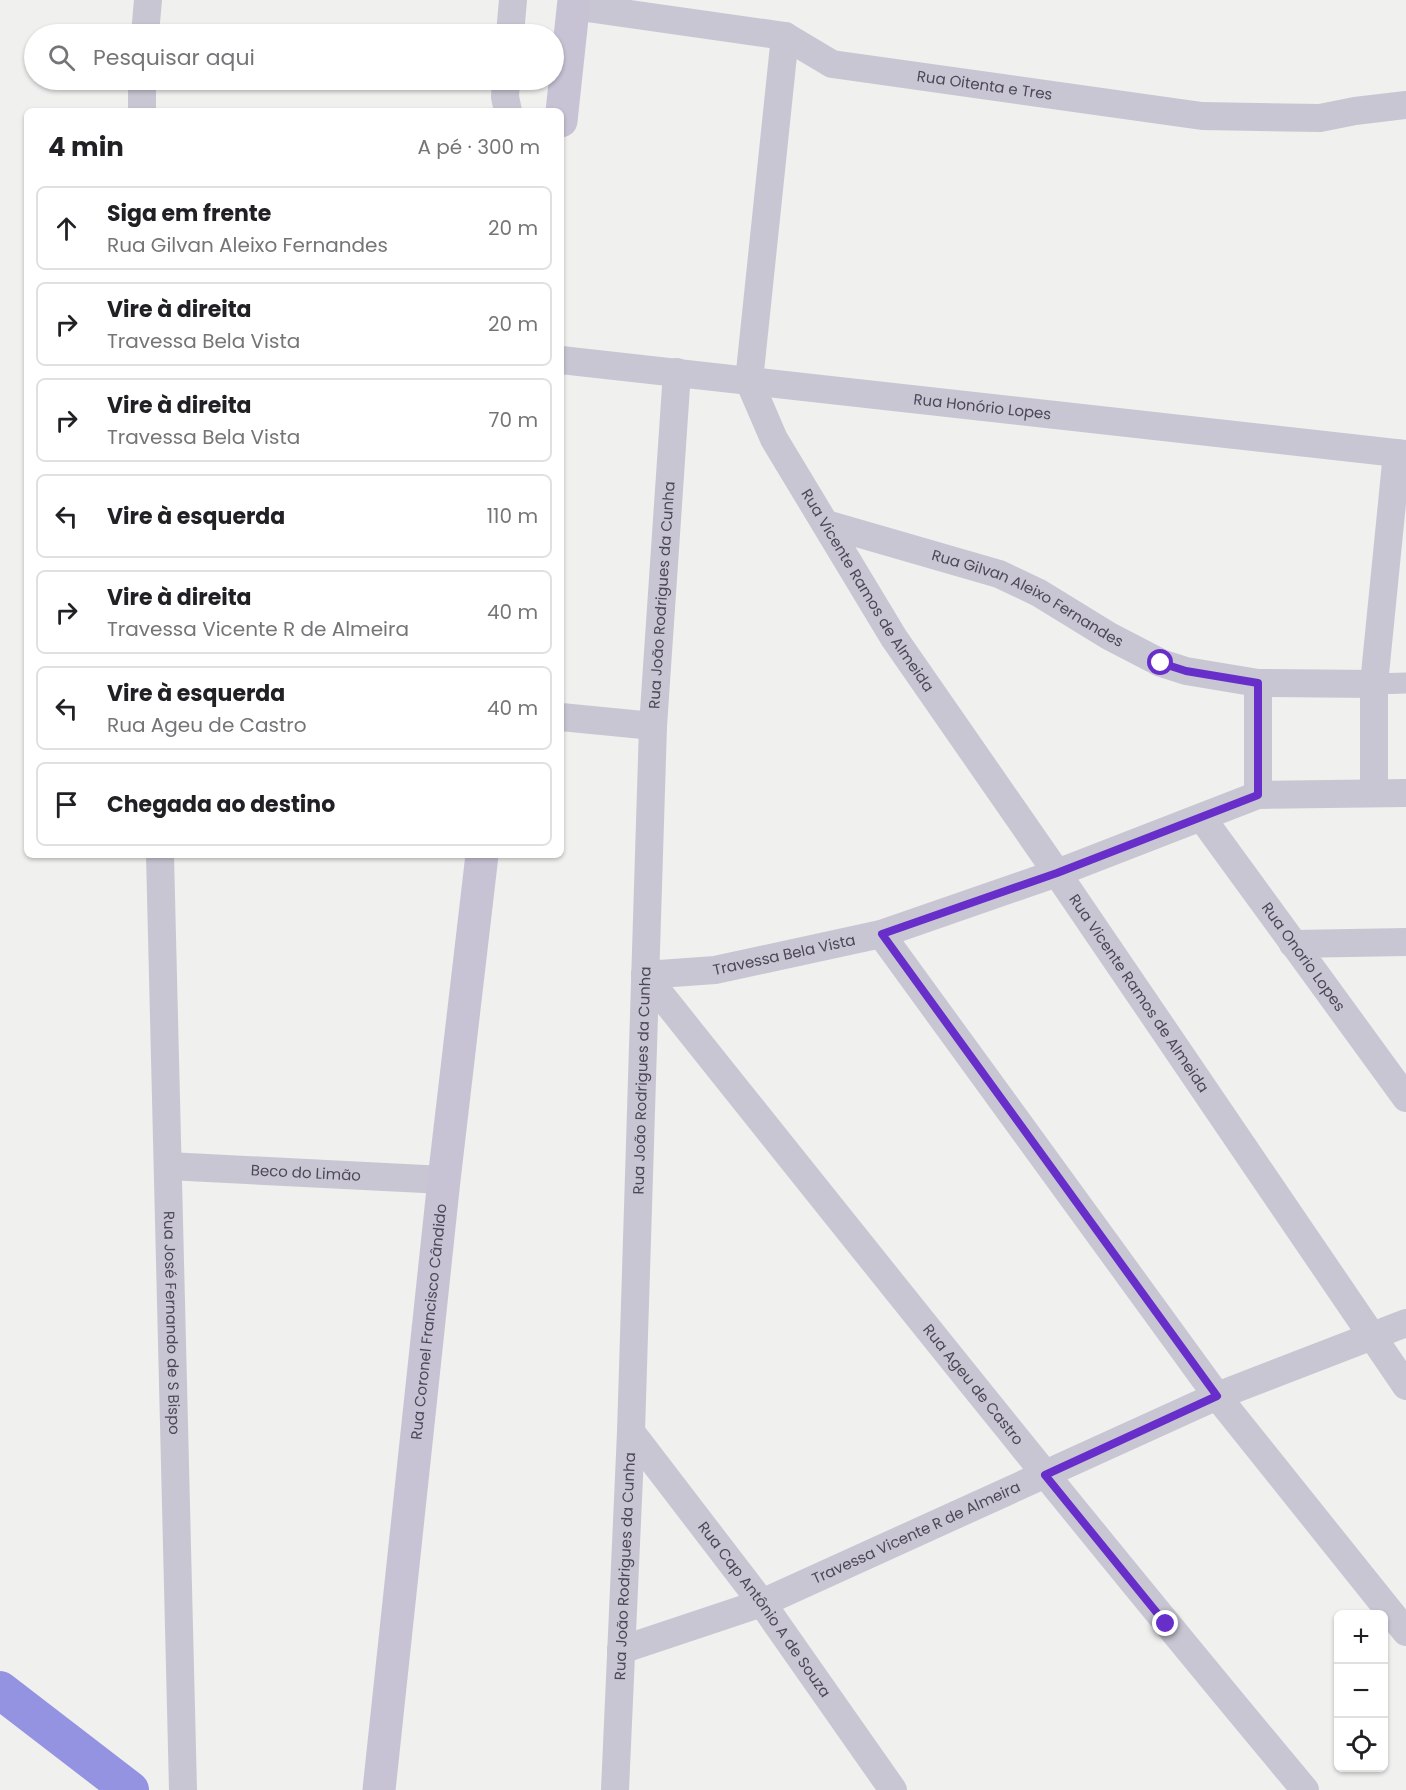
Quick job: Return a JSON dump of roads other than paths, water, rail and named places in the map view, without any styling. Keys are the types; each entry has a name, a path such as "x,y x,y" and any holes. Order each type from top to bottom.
{"main road":[{"path":"562,108 573,3"},
{"name":"Rua Coronel Francisco Cândido","path":"379,1790 444,1180 482,858"}],"street":[{"path":"146,24 148,0"},
{"path":"511,24 513,0"},
{"name":"Rua Oitenta e Tres","path":"573,3 785,36 832,64 1202,116 1320,118 1406,105"},
{"path":"749,381 785,36"},
{"path":"142,90 142,108"},
{"path":"506,90 507,108"},
{"name":"Rua Honório Lopes","path":"564,360 1402,454"},
{"name":"Rua João Rodrigues da Cunha","path":"615,1790 631,1432 653,726 677,372"},
{"name":"Rua Vicente Ramos de Almeida","path":"749,381 774,439 894,638 1406,1386"},
{"path":"1374,793 1374,684 1402,454"},
{"name":"Rua Gilvan Aleixo Fernandes","path":"826,524 999,574 1029,588 1109,636 1161,663 1186,671 1258,683 1406,683"},
{"path":"1258,683 1258,795"},
{"path":"564,717 653,726"},
{"name":"Travessa Bela Vista","path":"645,975 716,970 882,934 1057,873 1258,795 1406,793"},
{"name":"Rua Onorio Lopes","path":"1202,818 1406,1098"},
{"name":"Rua José Fernando de S Bispo","path":"160,858 183,1790"},
{"path":"882,934 1217,1396 1406,1632"},
{"path":"1293,944 1406,942"},
{"name":"Rua Ageu de Castro","path":"645,975 1045,1475 1305,1790"},
{"name":"Beco do Limão","path":"168,1166 444,1180"},
{"name":"Travessa Vicente R de Almeira","path":"621,1650 762,1603 1217,1396 1406,1323"},
{"name":"Rua Cap Antônio A de Souza","path":"631,1432 762,1603 893,1790"}],"waterway":[{"path":"0,1690 130,1790"}]}
